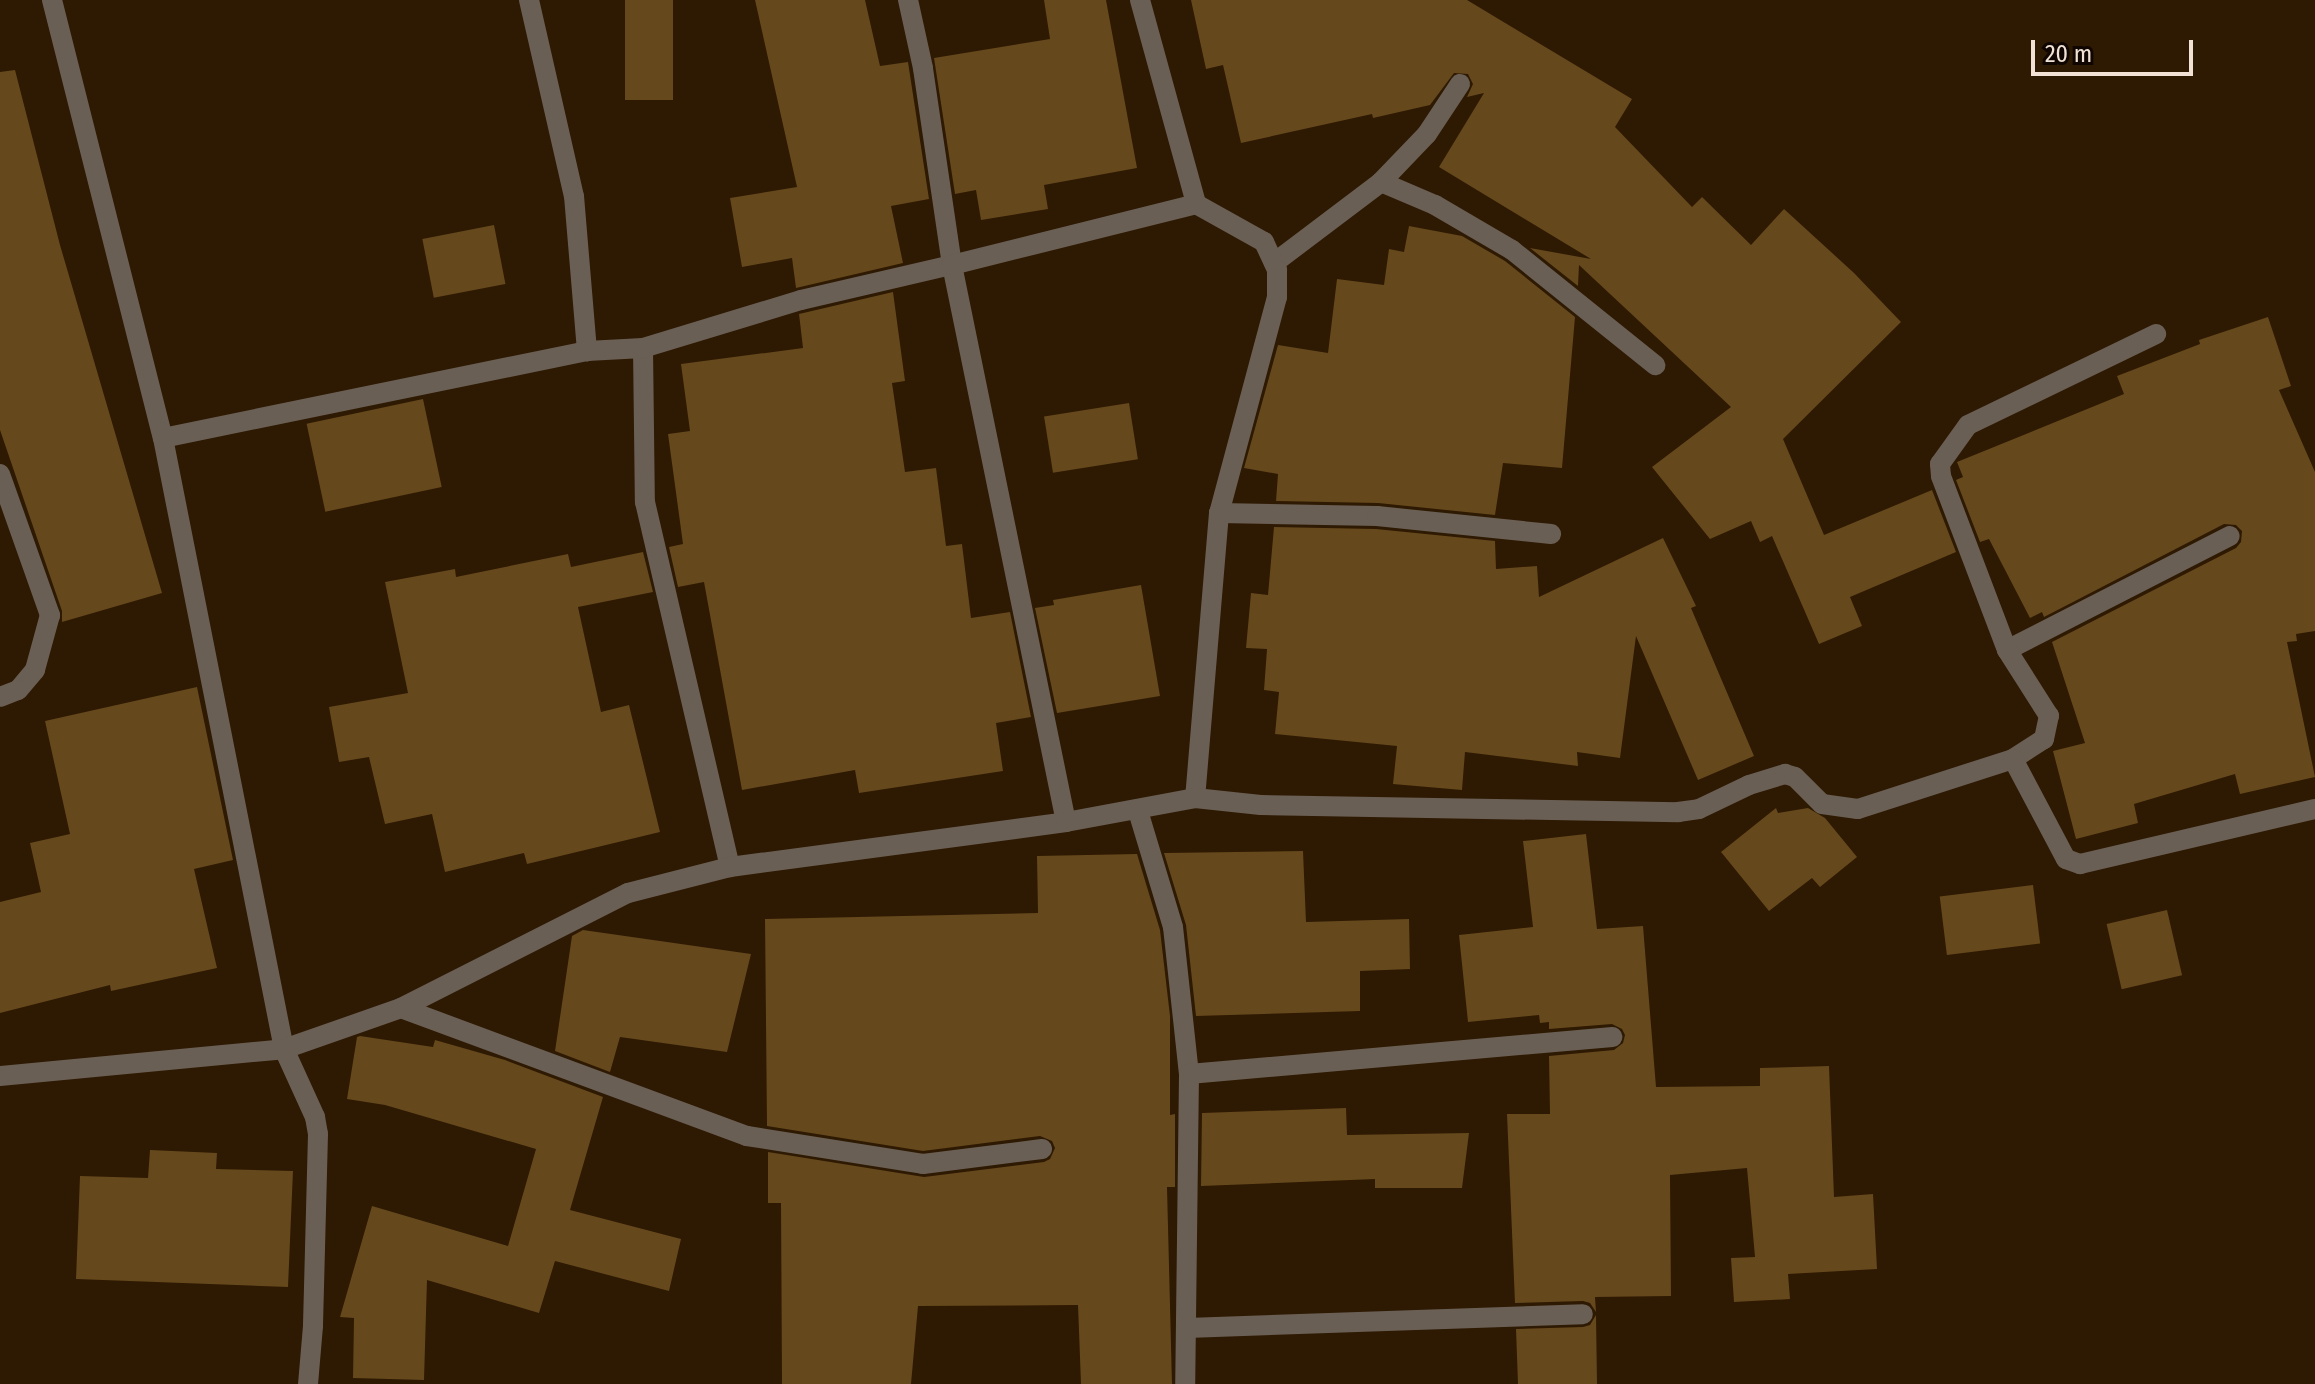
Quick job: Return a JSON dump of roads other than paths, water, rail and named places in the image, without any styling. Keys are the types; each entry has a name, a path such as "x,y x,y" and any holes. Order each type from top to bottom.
{"street":[{"path":"52,0 163,438 205,635 284,1049 315,1117 318,1134 313,1326 308,1384"},
{"path":"529,0 574,196 587,351"},
{"path":"908,0 923,68 952,265 1066,822"},
{"path":"1140,0 1196,204"},
{"path":"1274,263 1381,182 1427,134 1460,84"},
{"path":"1381,182 1435,205 1512,250 1655,365"},
{"path":"163,438 587,351 643,348 801,300 1196,204 1264,242 1274,263 1277,297 1219,513 1195,798"},
{"path":"0,1076 284,1049 401,1008 628,893 730,867 1066,822 1195,798 1261,805 1678,812 1699,809 1749,785 1785,774 1795,777 1822,804 1858,809 2013,759 2044,739 2049,716 2007,650 1941,476 1940,464 1968,425 2156,334"},
{"path":"643,348 645,502 730,867"},
{"path":"0,474 50,615 35,670 18,690 0,697"},
{"path":"1219,513 1377,516 1551,534"},
{"path":"2007,650 2230,536"},
{"path":"2013,759 2066,859 2080,864 2315,809"},
{"path":"1138,811 1173,927 1189,1074 1185,1384"},
{"path":"401,1008 747,1136 923,1164 1042,1149"},
{"path":"1189,1074 1612,1037"},
{"path":"1187,1328 1583,1314"}]}
